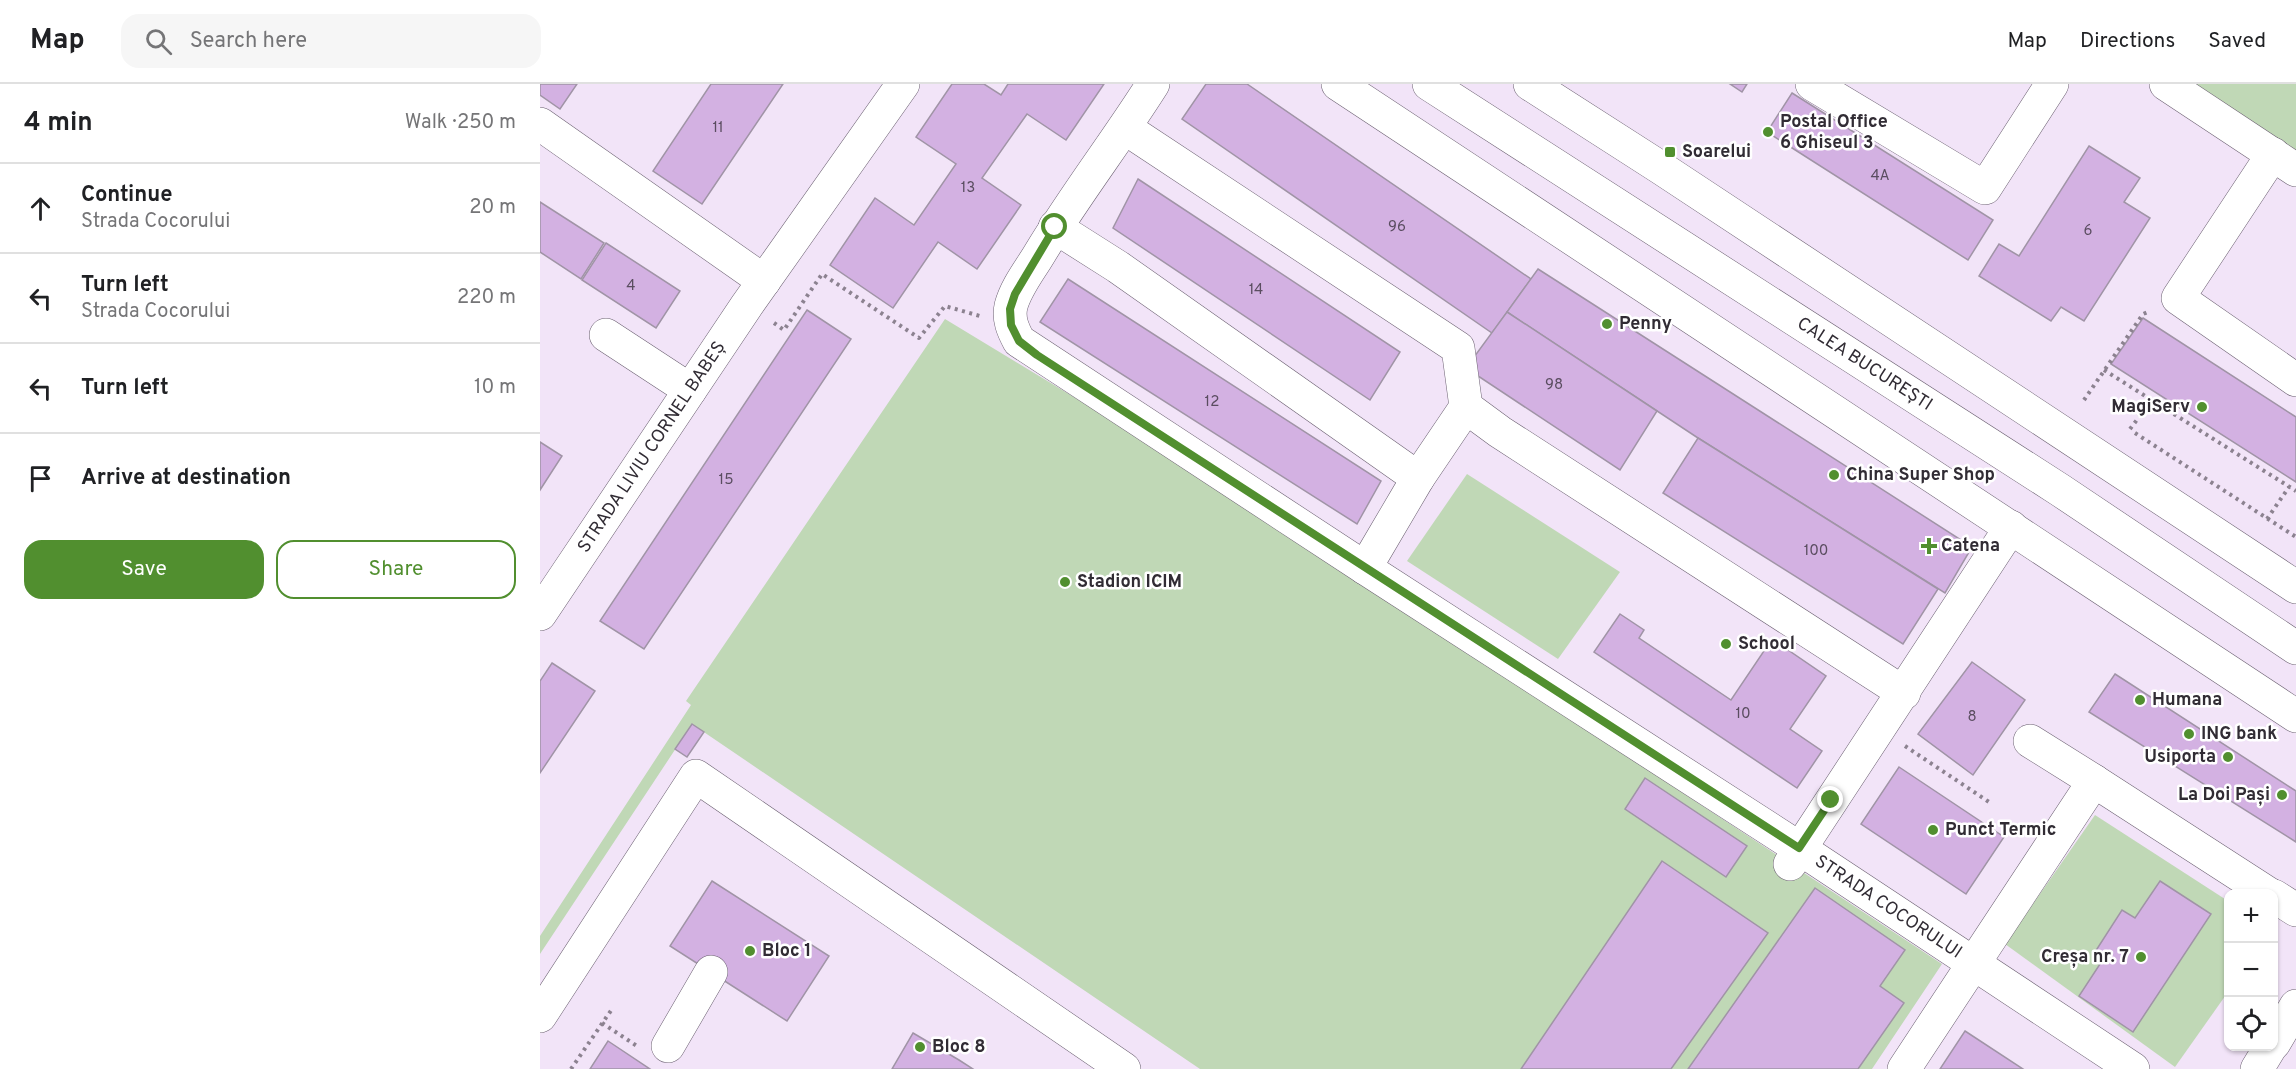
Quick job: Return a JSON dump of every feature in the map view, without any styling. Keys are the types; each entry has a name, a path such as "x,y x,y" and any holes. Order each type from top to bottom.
{"street":[{"name":"STRADA LIVIU CORNEL BABEȘ","path":"541,608 755,293 903,84"},
{"path":"1011,325 1010,309 1015,294 1055,227 1153,84"},
{"path":"1338,84 2296,716"},
{"name":"CALEA BUCUREȘTI","path":"1429,84 2060,490 2296,648"},
{"path":"1530,84 1671,174 2296,587"},
{"path":"1812,84 1985,188 2052,84"},
{"path":"2166,84 2285,162 2178,298 2296,380"},
{"path":"540,124 755,293"},
{"path":"1125,128 1458,348 1466,407 1418,478 1365,568"},
{"path":"1055,227 1118,267 1418,478"},
{"name":"STRADA COCORULUI","path":"1011,325 1019,341 1037,355 1365,568 1795,856 1974,965 2133,1069"},
{"path":"606,334 690,390"},
{"path":"1466,407 1500,432 1904,693"},
{"path":"1795,856 2011,527"},
{"path":"2030,741 2261,889"},
{"path":"540,1016 696,776 1124,1069"},
{"path":"1904,1069 2094,781"},
{"path":"2278,899 2296,910"},
{"path":"668,1046 711,972"},
{"path":"2278,1036 2296,1006"},
{"path":"2257,1069 2268,1051"}],"path":[{"path":"755,293 784,330 822,274 919,338 945,306 1011,325"},
{"path":"2084,400 2143,314 2178,298"},
{"path":"2104,370 2296,491"},
{"path":"2130,429 2152,400"},
{"path":"2135,433 2294,536 2296,530"},
{"path":"2267,519 2289,487"},
{"path":"1905,745 1989,802"},
{"path":"571,1069 612,1009"}],"green space":[{"path":"2191,84 2296,84 2296,155"},
{"name":"Stadion ICIM","path":"945,319 1183,463 1942,964 1872,1069 1200,1069 692,724 540,954 540,936 691,705 686,701"},
{"path":"1467,474 1620,572 1558,659 1407,561"},
{"path":"2095,815 2224,898 2224,998 2175,1067 2005,944"}],"building":[{"path":"540,84 577,84 560,109 540,95"},
{"path":"711,84 783,84 702,204 653,171"},
{"path":"952,84 984,84 1001,95 1008,84 1104,84 1066,140 1027,114 982,178 1021,205 977,269 938,242 893,308 830,265 875,198 914,225 956,164 916,137"},
{"path":"1206,84 1247,84 1531,279 1492,333 1182,119"},
{"path":"1730,84 1747,84 1742,92"},
{"path":"1792,93 1993,220 1968,260 1767,132"},
{"path":"2089,146 2140,178 2124,202 2150,218 2084,321 2061,307 2051,321 1979,276 1999,244 2019,256"},
{"path":"1138,179 1400,352 1370,400 1113,228"},
{"path":"540,202 604,243 581,279 540,252"},
{"path":"606,243 680,291 656,328 582,280"},
{"path":"1538,269 1972,547 1945,593 1698,438 1507,312"},
{"path":"1068,279 1381,481 1357,524 1040,322"},
{"path":"807,310 851,339 644,649 600,621"},
{"path":"1507,312 1657,411 1620,470 1466,368"},
{"path":"2143,318 2296,417 2296,482 2111,364"},
{"path":"1698,438 1938,589 1903,644 1663,493"},
{"path":"540,442 562,456 540,490"},
{"path":"1620,614 1644,630 1639,638 1731,700 1772,639 1826,676 1790,729 1822,751 1797,788 1594,652"},
{"path":"1972,662 2025,700 1973,775 1918,734"},
{"path":"552,663 595,691 540,773 540,681"},
{"path":"2115,674 2296,791 2296,842 2089,712"},
{"path":"692,724 704,732 687,757 675,749"},
{"name":"Punct Termic","path":"1899,767 2004,837 1966,894 1861,824"},
{"path":"1645,778 1747,846 1726,877 1625,809"},
{"path":"1662,861 1768,933 1671,1069 1521,1069"},
{"name":"Bloc 1","path":"712,881 829,956 787,1021 670,946"},
{"name":"Creșa nr. 7","path":"2160,881 2211,914 2133,1032 2079,996 2102,961 2095,952 2122,910 2135,918"},
{"path":"1815,888 1905,950 1880,986 1904,1003 1858,1069 1688,1069"},
{"path":"1965,1031 2023,1069 1940,1069"},
{"name":"Bloc 8","path":"913,1033 959,1060 973,1069 892,1069"},
{"path":"608,1041 650,1069 590,1069"}],"place":[{"name":"Postal Office 6 Ghiseul 3","path":"1768,132"},
{"name":"Soarelui","path":"1670,152"},
{"name":"Penny","path":"1607,324"},
{"name":"MagiServ","path":"2202,407"},
{"name":"China Super Shop","path":"1834,475"},
{"name":"Catena","path":"1929,546"},
{"name":"Stadion ICIM","path":"1065,582"},
{"name":"School","path":"1726,644"},
{"name":"Humana","path":"2140,700"},
{"name":"ING bank","path":"2189,734"},
{"name":"Usiporta","path":"2228,757"},
{"name":"La Doi Pași","path":"2282,795"},
{"name":"Punct Termic","path":"1933,830"},
{"name":"Bloc 1","path":"750,951"},
{"name":"Creșa nr. 7","path":"2141,957"},
{"name":"Bloc 8","path":"920,1047"}],"route":[{"path":"1055,227 1015,294 1010,309 1011,325 1019,341 1037,355 1799,848 1831,800"}]}
